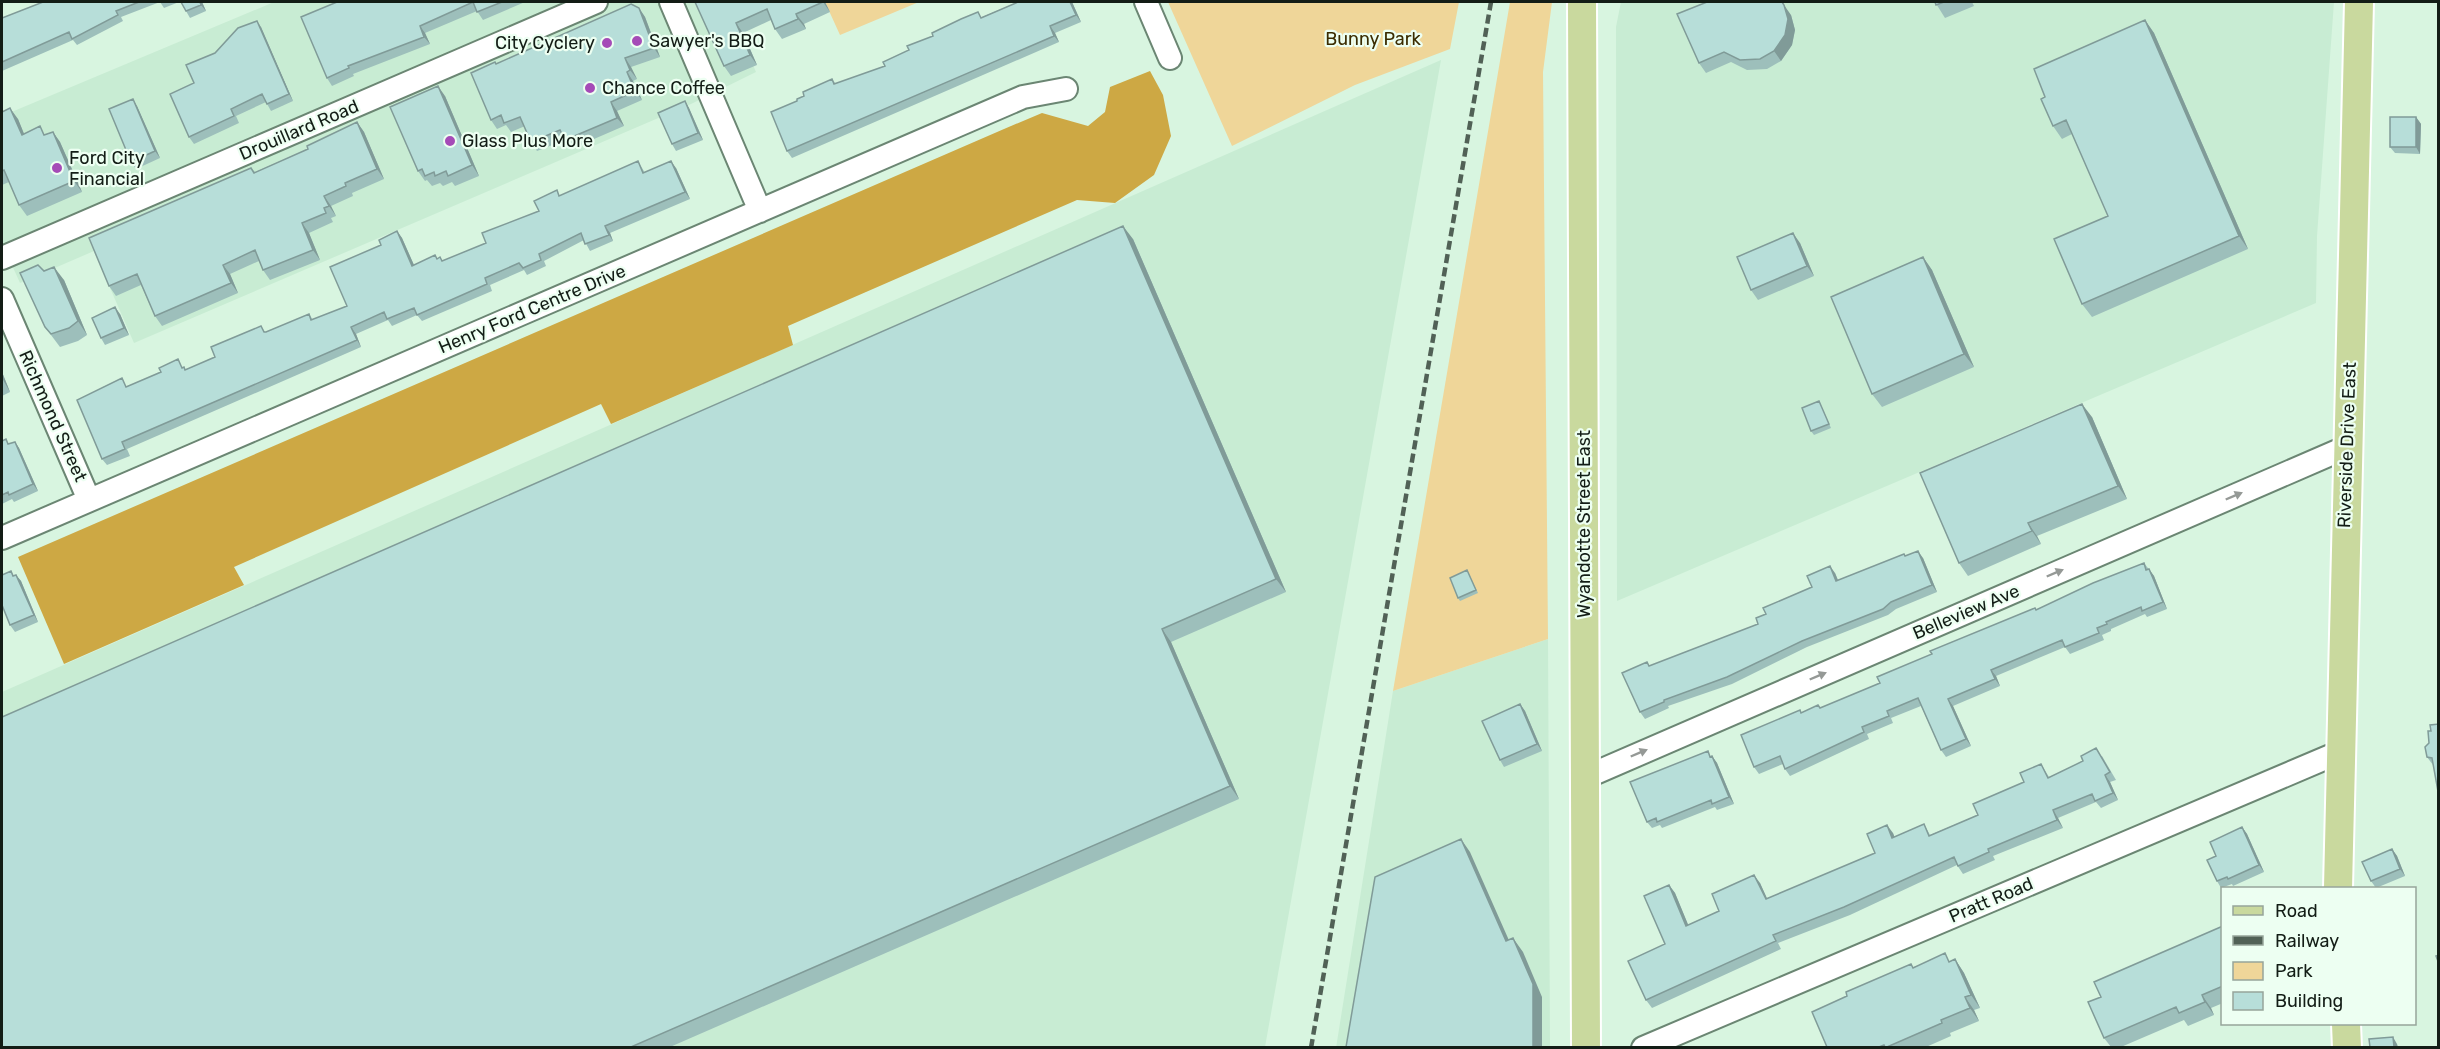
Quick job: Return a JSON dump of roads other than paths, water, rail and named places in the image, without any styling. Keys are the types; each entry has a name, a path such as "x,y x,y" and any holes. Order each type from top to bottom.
{"main road":[{"name":"Wyandotte Street East","path":"1582,2 1586,1047"},
{"name":"Riverside Drive East","path":"2338,887 2359,2"},
{"path":"2346,1025 2348,1047"}],"street":[{"name":"Drouillard Road","path":"2,258 596,2"},
{"path":"671,2 760,211"},
{"path":"1146,2 1170,58"},
{"name":"Henry Ford Centre Drive","path":"2,538 1023,97 1066,89"},
{"name":"Richmond Street","path":"2,299 89,500"},
{"name":"Belleview Ave","path":"1586,777 2347,447"},
{"name":"Pratt Road","path":"1643,1047 2340,752"}],"railway":[{"path":"1311,1048 1491,2"}],"place":[{"name":"Sawyer's BBQ","path":"637,41"},
{"name":"City Cyclery","path":"607,43"},
{"name":"Chance Coffee","path":"590,88"},
{"name":"Glass Plus More","path":"450,141"},
{"name":"Ford City Financial","path":"57,168"}],"park label":[{"name":"Bunny Park","path":"1373,39"}]}
